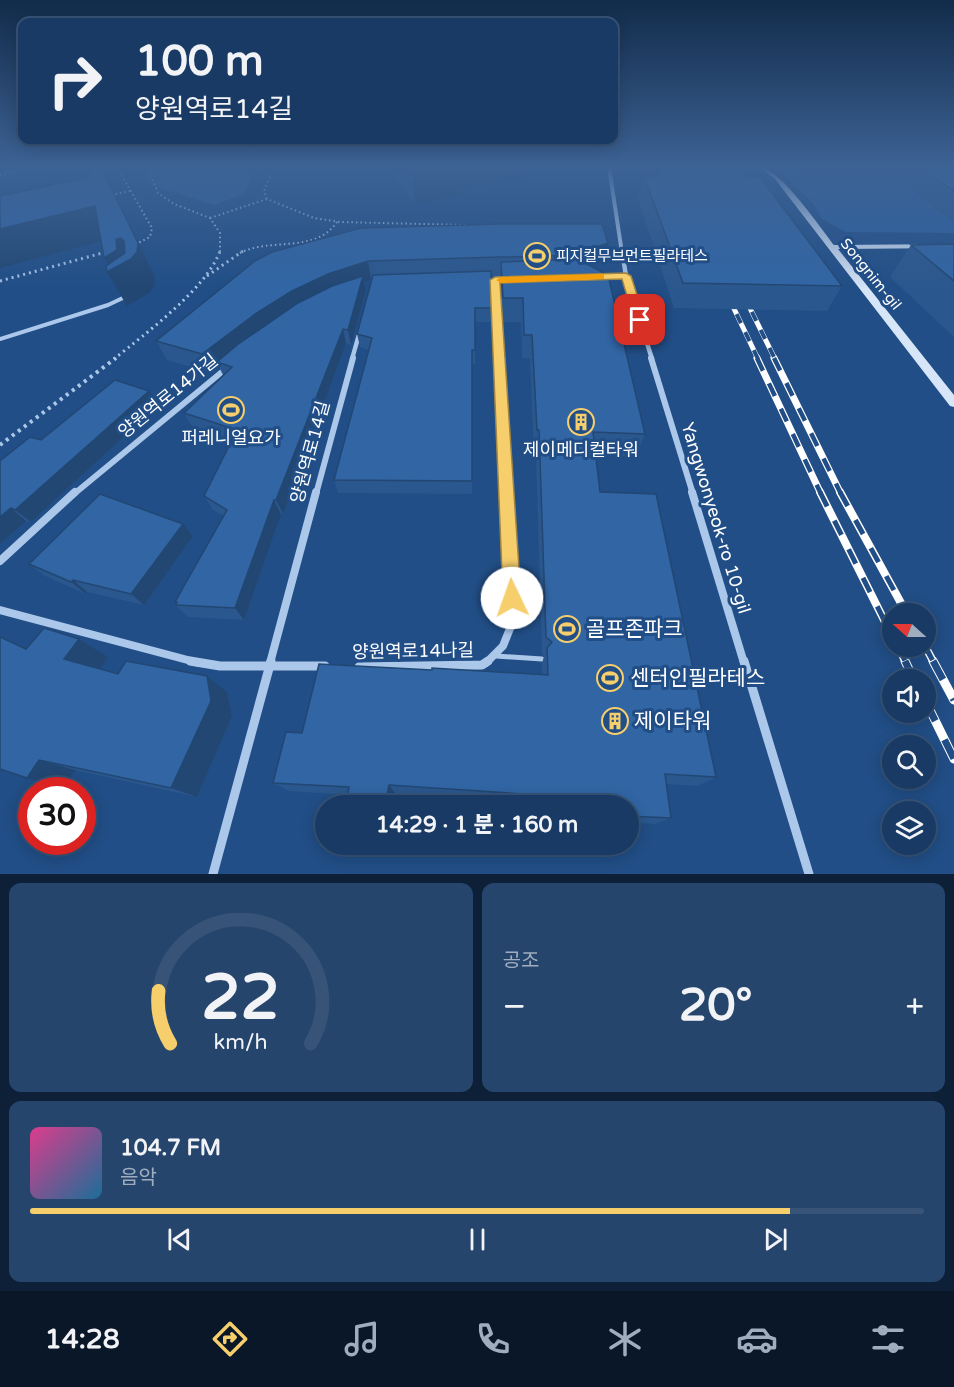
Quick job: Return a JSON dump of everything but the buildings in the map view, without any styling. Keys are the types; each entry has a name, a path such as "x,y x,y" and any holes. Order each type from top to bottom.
{"street":[{"name":"Yangwonyeok-ro 10-gil","path":"615,208 626,276 809,874"},
{"name":"Songnim-gil","path":"801,208 954,403"},
{"path":"832,247 954,246"},
{"path":"590,277 626,276"},
{"name":"양원역로14나길","path":"346,666 482,665 496,656 509,640 513,621 495,280"},
{"path":"486,281 507,280"},
{"name":"양원역로14길","path":"213,874 363,319"},
{"name":"양원역로14가길","path":"0,561 80,488 232,364"},
{"path":"0,610 184,660 220,666 269,665"},
{"name":"양원역로14나길","path":"269,665 335,666"}],"lane":[{"path":"0,339 108,305 134,291"},
{"path":"496,656 542,658"}],"path":[{"path":"125,247 143,242 150,237 152,232 139,208"},
{"path":"210,218 242,208"},
{"path":"286,208 337,222 475,225"},
{"path":"204,278 248,249 265,244 305,242 326,234 337,222"},
{"path":"0,281 113,250"}],"shaded area":[{"path":"816,208 954,208 954,233 846,232 822,219"}],"railway":[{"path":"743,294 775,359"},
{"path":"728,296 758,359"},
{"path":"757,358 821,494"},
{"path":"774,358 840,492"},
{"path":"840,492 901,603"},
{"path":"821,494 882,616"},
{"path":"903,657 906,663"},
{"path":"931,657 934,663"},
{"path":"905,661 909,669"},
{"path":"933,661 954,700"},
{"path":"936,722 954,759"}],"slow traffic":[{"path":"501,280 600,277"}],"place":[{"name":"피지컬무브먼트필라테스","path":"537,256"},
{"name":"퍼레니얼요가","path":"231,410"},
{"name":"제이메디컬타워","path":"581,422"},
{"name":"골프존파크","path":"567,629"},
{"name":"센터인필라테스","path":"610,678"},
{"name":"제이타워","path":"615,721"}],"route":[{"path":"512,598 495,280 626,276 640,320"}]}
